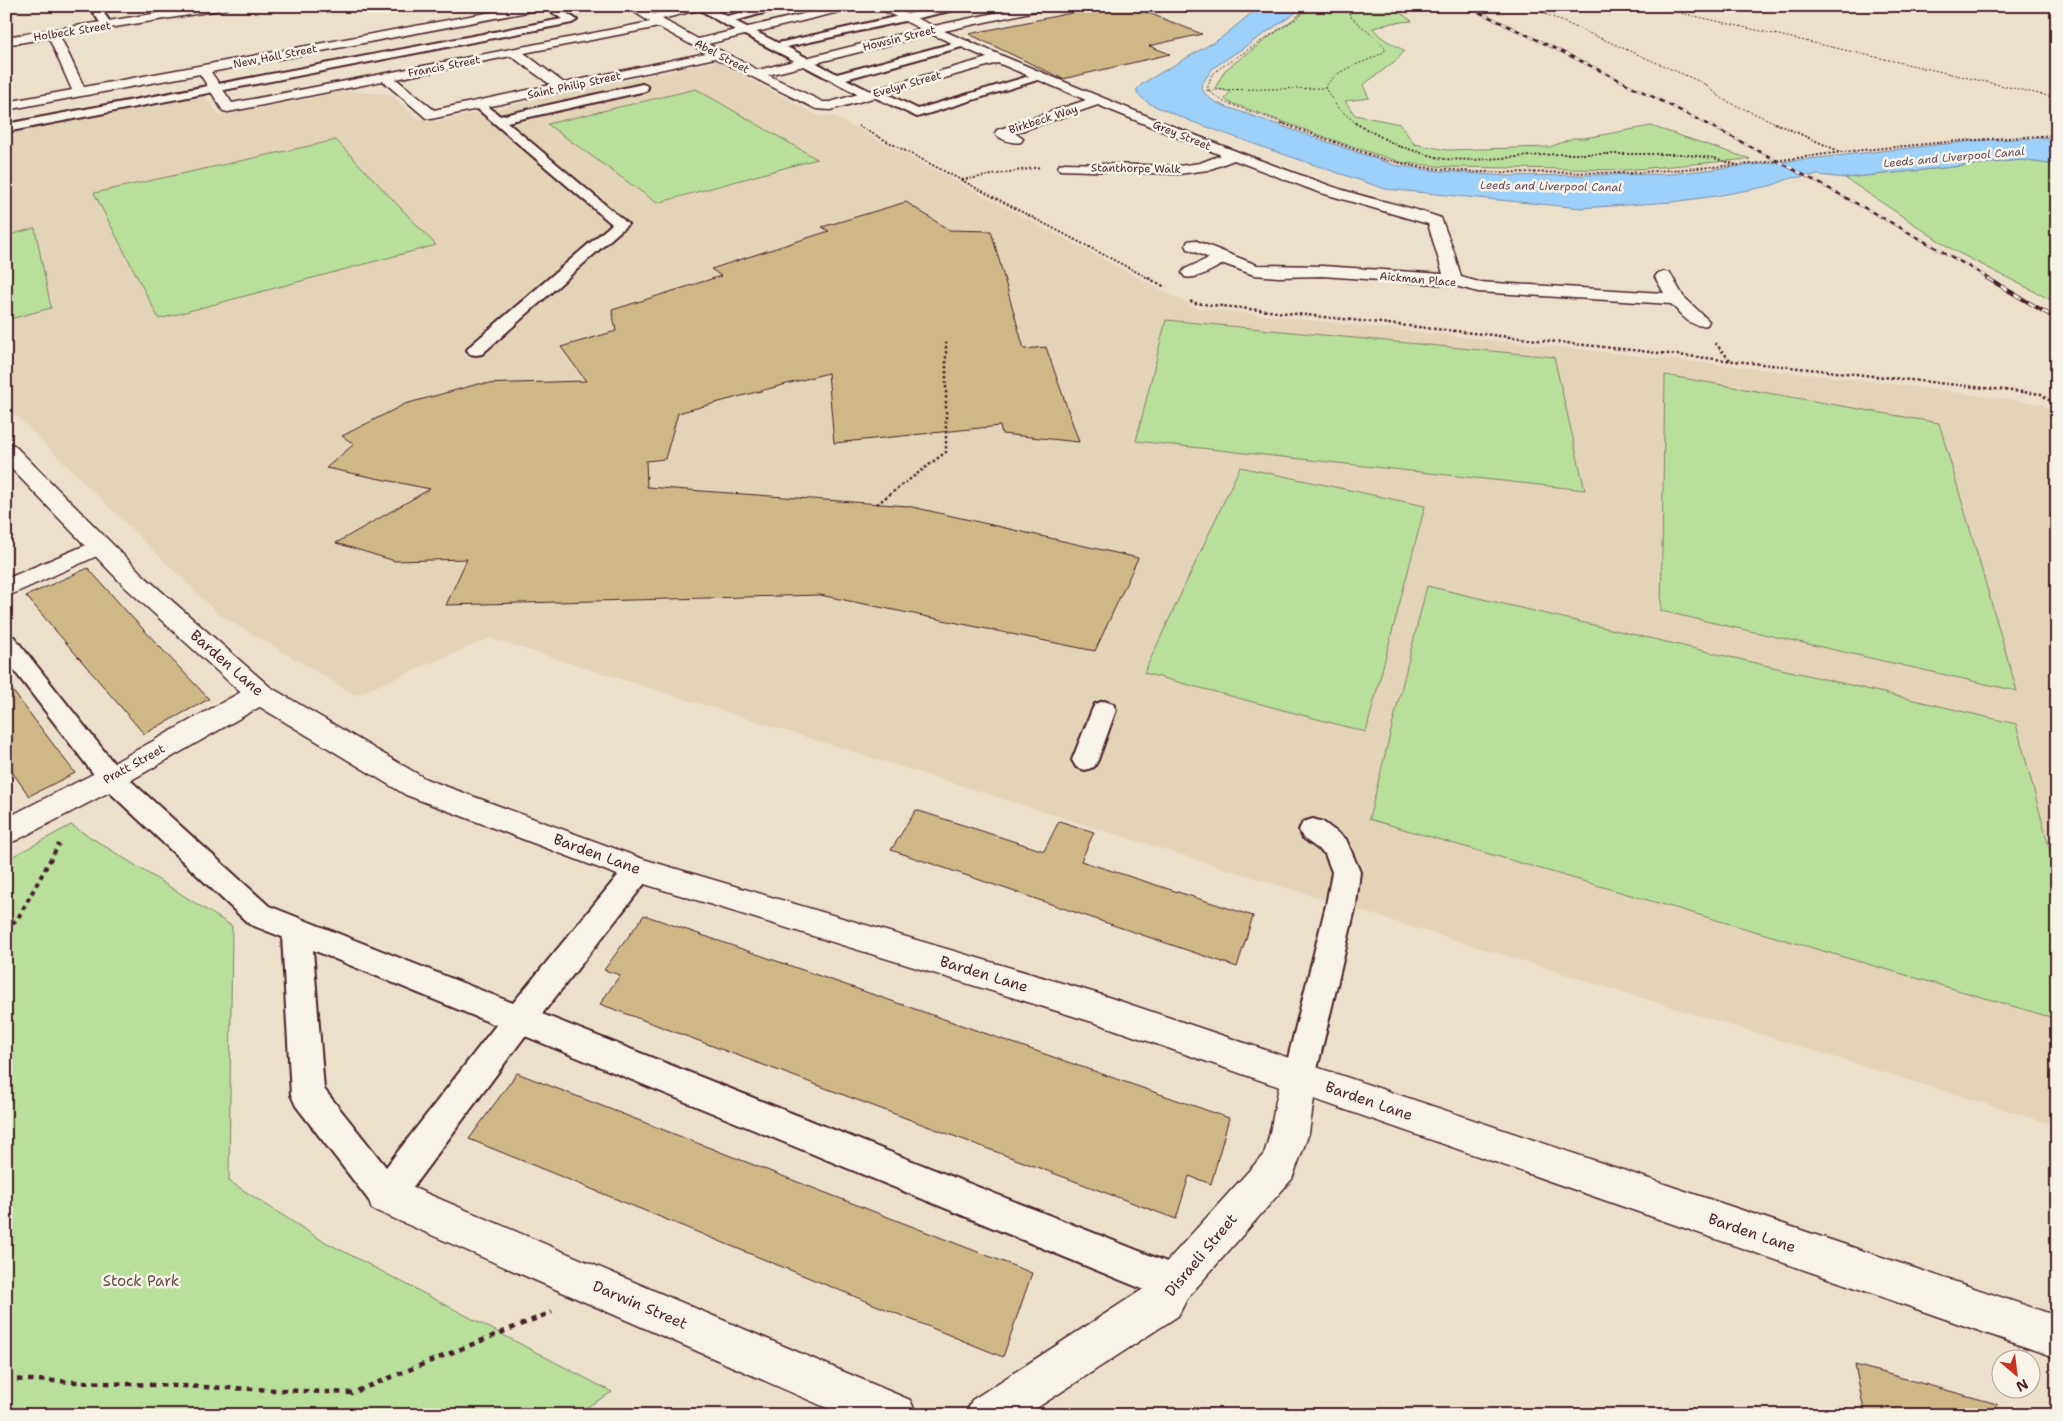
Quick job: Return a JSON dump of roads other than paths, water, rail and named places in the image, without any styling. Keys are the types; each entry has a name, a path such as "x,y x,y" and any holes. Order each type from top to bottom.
{"street":[{"path":"153,6 160,17"},
{"name":"Holbeck Street","path":"6,41 226,6"},
{"name":"New Hall Street","path":"6,106 364,40 518,8 543,6"},
{"name":"Abel Street","path":"630,6 696,43 815,104"},
{"name":"Francis Street","path":"215,87 228,108 514,52 656,21 701,6"},
{"path":"696,43 851,6"},
{"name":"Grey Street","path":"879,6 1098,101 1234,155 1326,190 1414,213 1435,222 1446,252 1453,280"},
{"name":"Howsin Street","path":"756,74 933,29 1044,6"},
{"path":"354,29 364,40"},
{"path":"53,34 80,92"},
{"path":"514,52 562,87"},
{"name":"Saint Philip Street","path":"386,77 431,115 717,54"},
{"name":"Evelyn Street","path":"815,104 830,106 999,59"},
{"path":"203,69 215,87"},
{"name":"Birkbeck Way","path":"1016,138 1002,133 1098,101"},
{"name":"Stanthorpe Walk","path":"1065,167 1179,170 1203,166 1234,155"},
{"name":"Aickman Place","path":"1194,245 1254,270 1270,272 1322,271 1453,280 1478,287 1676,299"},
{"path":"1191,273 1222,258"},
{"path":"1664,277 1676,299 1700,321"},
{"name":"Barden Lane","path":"6,450 135,582 260,694 416,787 639,870 1099,1009 2057,1337"},
{"path":"6,589 100,546"},
{"name":"Pratt Street","path":"6,832 101,783 260,694"},
{"name":"Disraeli Street","path":"987,1415 1163,1301 1174,1283 1279,1166 1290,1133 1299,1078"},
{"name":"Darwin Street","path":"386,1195 895,1415"}],"lane":[{"path":"94,6 107,25"},
{"path":"6,128 572,20 548,6"},
{"path":"701,6 835,78 917,113 1040,76"},
{"path":"724,20 783,6"},
{"path":"778,46 960,6"},
{"path":"835,78 965,43"},
{"path":"497,121 642,88"},
{"path":"476,350 621,224 479,105"},
{"path":"6,643 101,783 259,915 1174,1283"},
{"path":"1085,760 1104,710"},
{"path":"1299,1078 1341,905 1346,872 1336,847 1313,830"},
{"path":"296,929 308,1095 386,1195 519,1019 639,870"}],"water":[{"name":"Leeds and Liverpool Canal","path":"1260,6 1302,6 1294,14 1213,68 1201,85 1207,96 1225,106 1394,165 1428,170 1507,176 1670,174 1973,141 2057,137 2057,165 2020,160 1845,178 1818,175 1791,178 1770,186 1716,196 1672,202 1581,208 1385,189 1193,122 1150,104 1137,94 1137,89 1143,83 1221,38"}],"railway":[{"path":"1466,6 1731,136 1861,206 1990,279"},
{"path":"1987,278 2057,319"}],"park label":[{"name":"Stock Park","path":"141,1281"}]}
